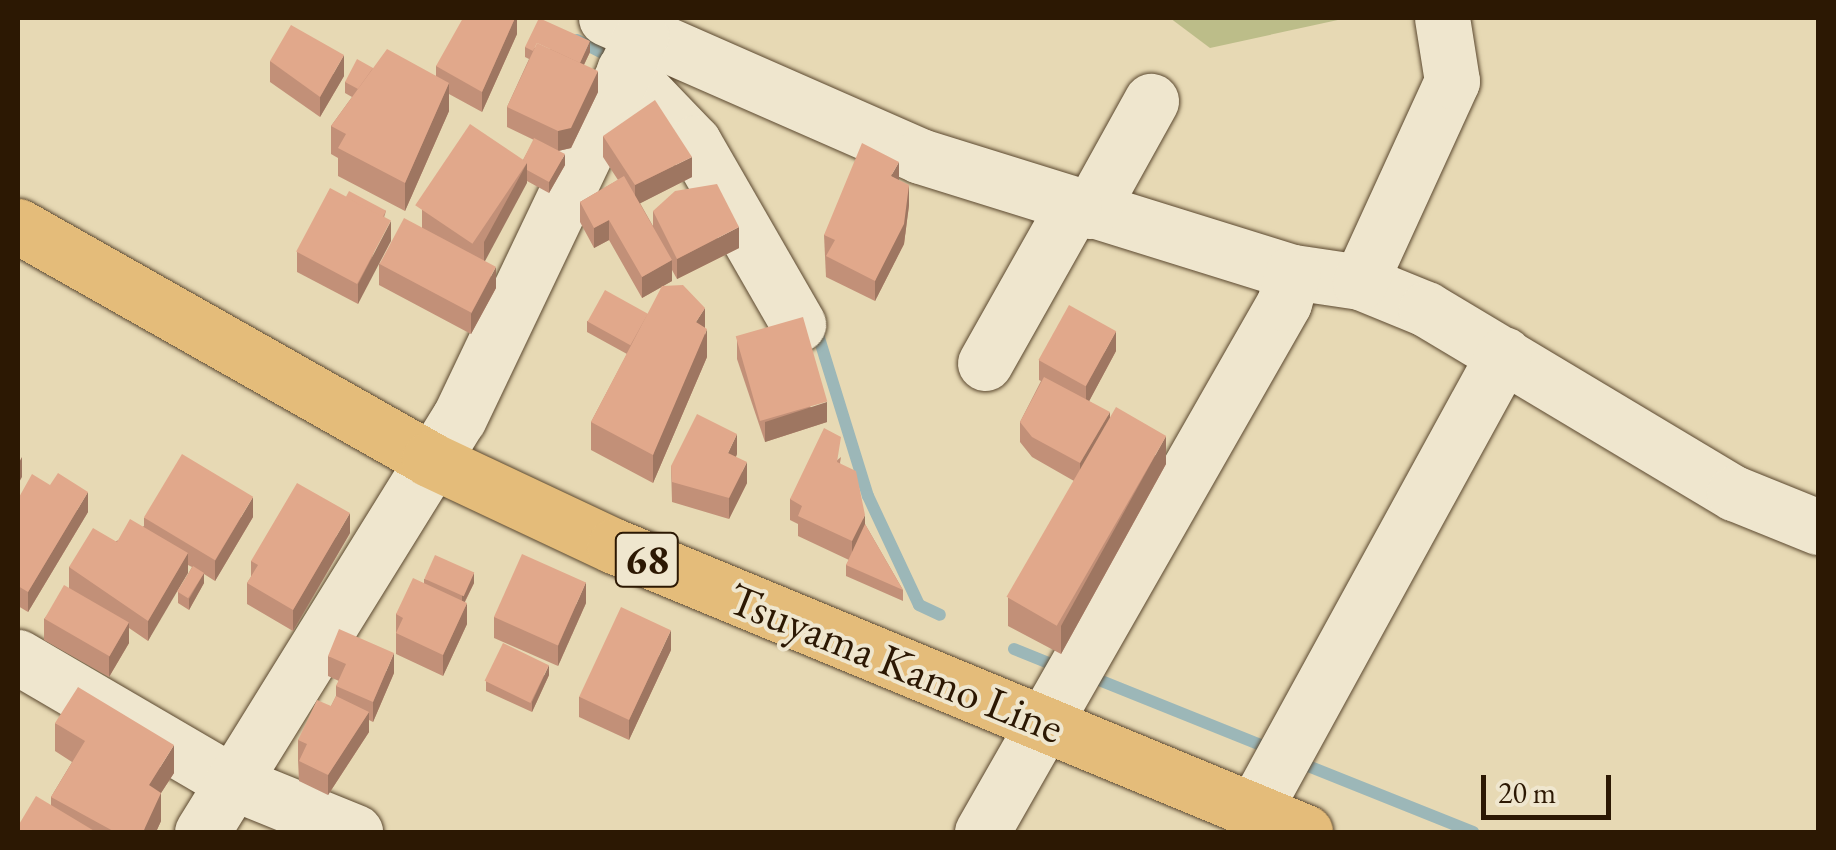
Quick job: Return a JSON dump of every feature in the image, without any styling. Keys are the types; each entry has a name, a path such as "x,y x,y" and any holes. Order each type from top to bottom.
{"main road":[{"name":"Tsuyama Kamo Line","path":"18,226 429,459 614,546 1305,832"}],"street":[{"path":"1360,282 1452,81 1442,18"},
{"path":"624,41 920,156 1292,272 1360,282 1504,354 1734,492 1818,527"},
{"path":"624,41 694,143 798,324"},
{"path":"202,832 429,459 459,418 624,41"},
{"path":"985,363 1151,102"},
{"path":"982,832 1284,303 1292,272"},
{"path":"1253,812 1504,354"},
{"path":"18,656 232,782 355,832"}],"green space":[{"path":"1170,18 1347,18 1210,48"}],"building":[{"path":"463,18 515,18 482,92 436,66"},
{"path":"539,18 590,41 580,63 537,43 533,51 525,47"},
{"path":"291,25 344,55 320,97 270,61"},
{"path":"537,43 598,71 571,128 558,131 507,107"},
{"path":"387,49 449,83 405,183 338,148 346,134 331,126"},
{"path":"357,59 373,68 358,89 345,82"},
{"path":"655,100 692,157 635,185 603,136"},
{"path":"470,124 527,163 472,244 415,205"},
{"path":"534,138 565,154 549,182 527,170 523,160"},
{"path":"862,143 899,162 891,176 909,185 904,224 875,281 826,256 835,240 824,235"},
{"path":"624,176 672,260 642,277 609,220 594,228 580,202"},
{"path":"717,184 739,227 677,259 653,211 675,191"},
{"path":"330,188 391,220 357,284 296,252"},
{"path":"349,191 386,211 383,217 346,197"},
{"path":"404,218 496,267 471,313 380,264"},
{"path":"683,285 705,308 696,322 707,329 653,455 591,422 662,286"},
{"path":"605,290 648,314 630,345 588,321"},
{"path":"1069,305 1116,331 1086,386 1038,360"},
{"path":"803,317 827,402 760,421 736,336"},
{"path":"1044,377 1110,412 1080,463 1032,437 1020,422"},
{"path":"1116,407 1166,436 1057,626 1006,597"},
{"path":"697,414 737,434 728,453 747,462 729,498 672,482 671,466"},
{"path":"824,428 841,437 837,462 856,471 865,515 852,541 798,516 802,506 790,499"},
{"path":"182,454 253,497 215,560 144,517"},
{"path":"58,473 88,492 28,592 18,586 18,499 32,474 50,485"},
{"path":"297,483 350,513 293,610 247,583 258,565 251,561"},
{"path":"130,519 188,553 148,621 69,567 93,528 117,542"},
{"path":"865,524 903,590 846,565"},
{"path":"522,554 586,582 558,646 494,617"},
{"path":"435,555 474,572 464,596 424,579"},
{"path":"193,566 204,573 188,598 177,591"},
{"path":"413,578 467,603 443,655 396,633 403,618 396,614"},
{"path":"64,585 129,622 109,656 44,619"},
{"path":"621,607 671,630 629,720 579,697"},
{"path":"339,629 394,653 373,702 336,686 346,664 328,656"},
{"path":"503,643 549,665 530,703 485,681"},
{"path":"78,687 174,745 149,785 161,793 143,832 115,832 51,797 85,741 55,723"},
{"path":"336,696 369,712 328,775 299,761 307,744 298,740 317,700 331,706"},
{"path":"36,796 96,832 21,832 18,826"}],"waterway":[{"path":"577,40 602,53"},
{"path":"815,325 868,496 919,605 940,615"},
{"path":"1014,649 1051,664"},
{"path":"1099,680 1261,745"},
{"path":"1308,766 1473,832"}]}
